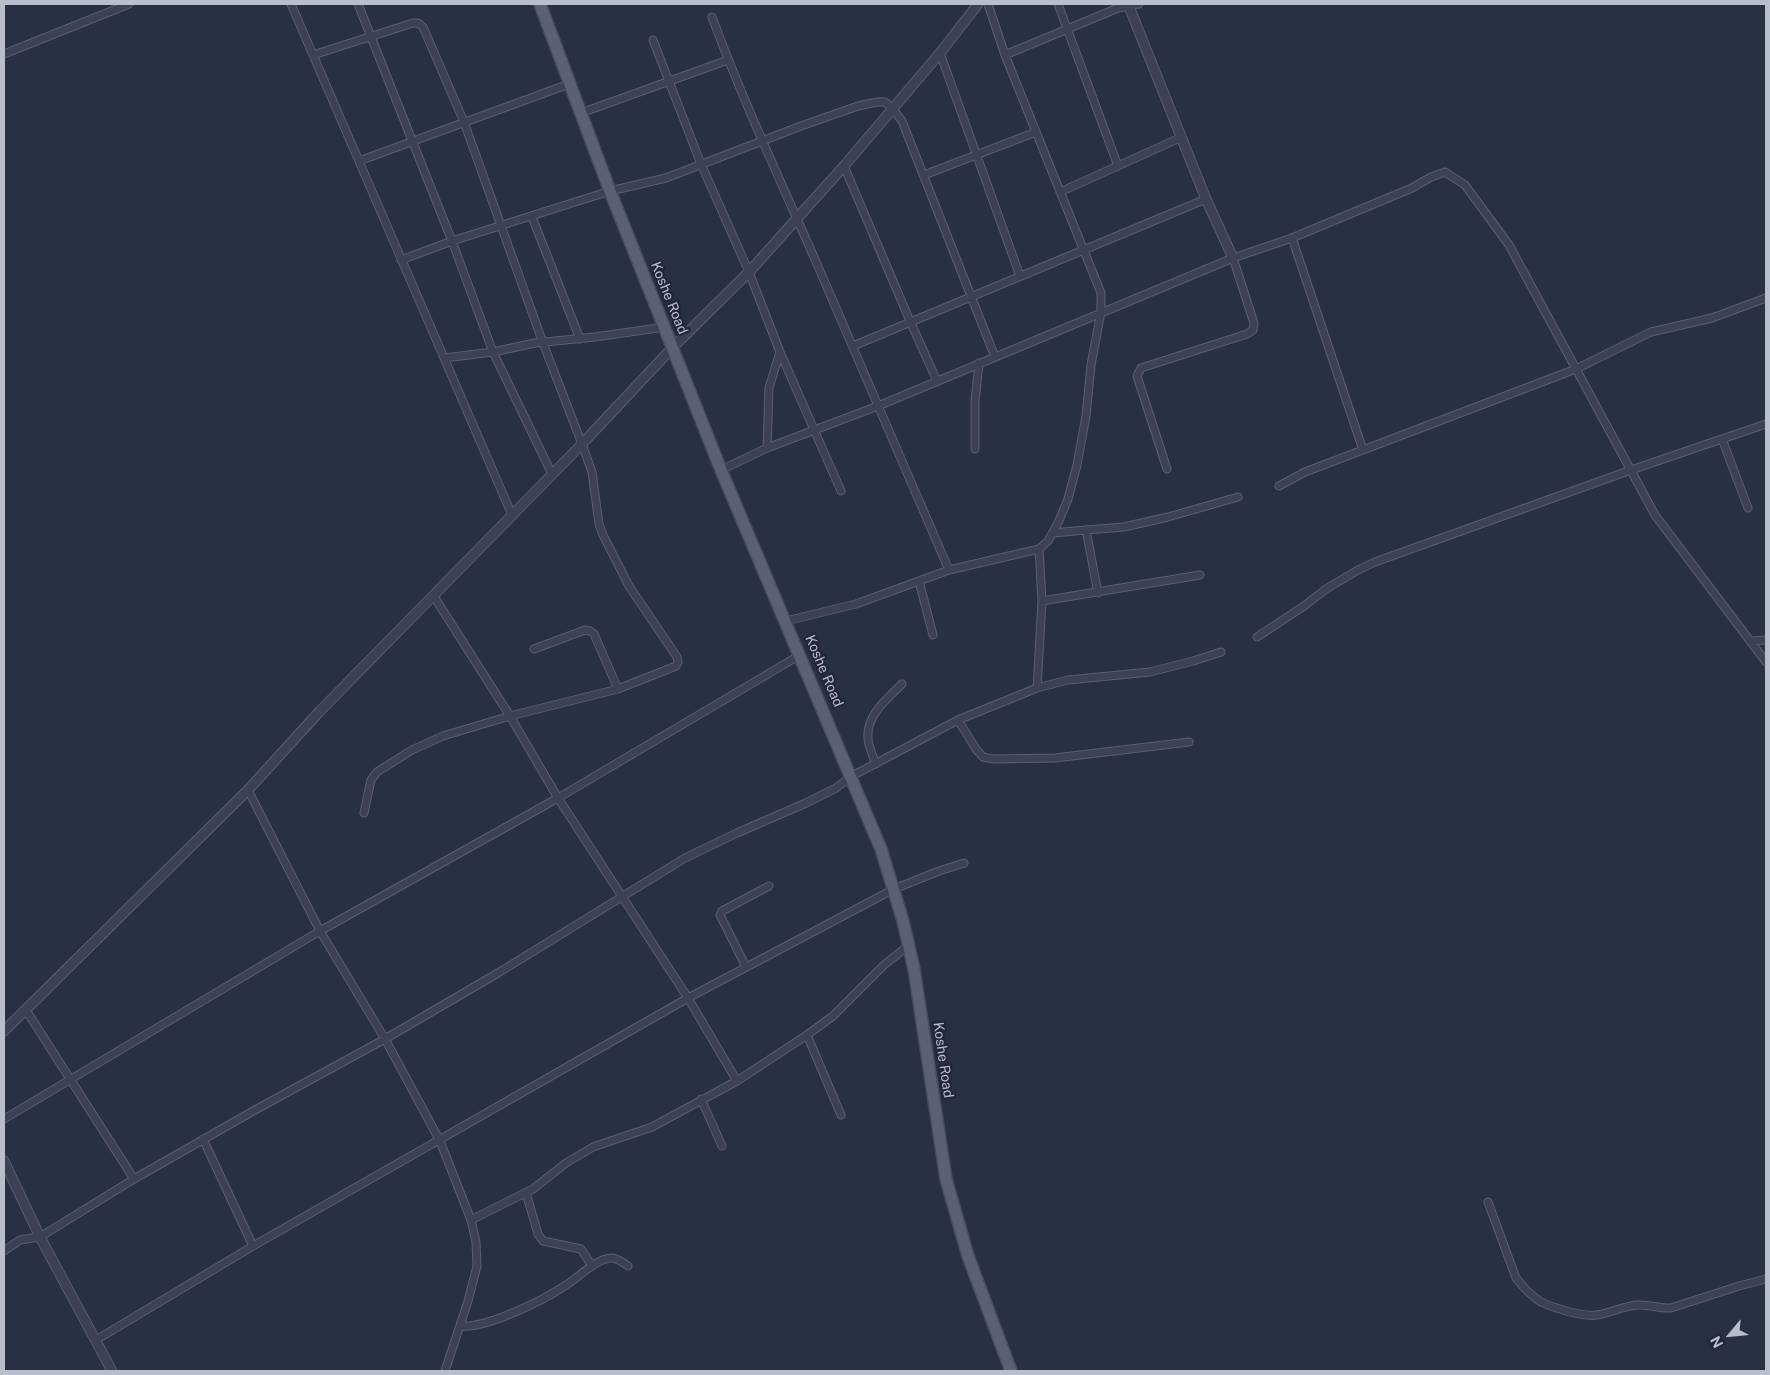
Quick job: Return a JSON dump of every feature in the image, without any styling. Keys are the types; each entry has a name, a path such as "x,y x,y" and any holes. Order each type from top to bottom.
{"main road":[{"name":"Koshe Road","path":"540,4 610,191 721,470 882,849 908,946 922,1018 946,1179 968,1256 1011,1371"}],"street":[{"path":"4,54 129,4"},
{"path":"290,4 512,515"},
{"path":"358,4 452,241 493,352 552,474"},
{"path":"4,1031 248,790 319,712 582,444 673,347 749,272 844,166 940,53 978,4"},
{"path":"786,621 856,604 949,570 1039,550 1053,533 1068,499 1077,465 1086,416 1091,365 1101,312 1100,293 1005,55 988,4"},
{"path":"1058,4 1118,166"},
{"path":"1005,55 1118,8 1139,4"},
{"path":"1128,5 1206,198 1233,258 1254,323 1253,330 1247,334 1141,368 1136,376 1167,469"},
{"path":"712,18 762,141 853,346 949,570"},
{"path":"313,55 413,23 418,23 423,27 464,122 592,472 599,524 603,535 629,586 677,657 678,662 676,666 618,689 510,716 428,742 377,772 372,780 364,813"},
{"path":"652,40 701,164 749,272 780,352 841,490"},
{"path":"940,53 1020,276"},
{"path":"581,113 728,60"},
{"path":"359,161 569,84"},
{"path":"401,260 452,241 610,191 666,178 858,106 885,102 893,108 902,121 995,357"},
{"path":"924,175 1036,132"},
{"path":"1060,192 1182,137"},
{"path":"844,166 937,380"},
{"path":"721,470 766,448 878,406 1233,258 1292,238 1412,188 1431,177 1445,172 1465,185 1508,245 1655,515 1766,662"},
{"path":"853,346 1084,251 1206,198"},
{"path":"532,217 580,339"},
{"path":"1292,238 1363,450"},
{"path":"1278,486 1305,472 1576,369 1651,332 1712,318 1766,298"},
{"path":"444,358 493,352 543,342 580,339 665,327"},
{"path":"766,448 769,388 780,352"},
{"path":"976,449 975,402 979,363"},
{"path":"1257,638 1326,589 1358,570 1631,470 1766,424"},
{"path":"1722,439 1748,508"},
{"path":"1053,533 1124,527 1168,517 1238,497"},
{"path":"1086,530 1098,593"},
{"path":"1037,688 1042,601 1039,550"},
{"path":"1042,601 1200,575"},
{"path":"919,580 933,635"},
{"path":"433,595 510,716 558,798 688,998 737,1081"},
{"path":"534,649 585,630 590,631 594,634 618,689"},
{"path":"1750,641 1766,640"},
{"path":"4,1251 20,1240 40,1237 134,1179 385,1039 498,973 685,858 836,788 852,776 958,720 1037,688 1068,680 1150,672 1221,652"},
{"path":"4,1119 320,932 558,798 800,655"},
{"path":"876,764 868,739 868,729 880,706 902,684"},
{"path":"958,720 983,757 993,758 1055,758 1189,742"},
{"path":"248,790 320,932 385,1039 440,1141 471,1220 476,1242 477,1266 445,1371"},
{"path":"96,1340 253,1246 688,998 894,889 964,863"},
{"path":"746,967 720,915 722,911 769,886"},
{"path":"471,1220 533,1189 566,1163 593,1147 652,1127 737,1081 833,1016 884,965 908,946"},
{"path":"26,1010 134,1179"},
{"path":"807,1035 841,1115"},
{"path":"701,1099 722,1146"},
{"path":"204,1139 253,1246"},
{"path":"4,1161 40,1237 112,1371"},
{"path":"526,1193 538,1234 543,1241 581,1250 592,1266"},
{"path":"1488,1202 1516,1278 1523,1288 1542,1302 1574,1313 1586,1316 1596,1315 1646,1304 1664,1309 1672,1308 1766,1279"},
{"path":"460,1326 480,1325 528,1306 558,1290 592,1266 610,1258 615,1258 628,1266"}]}
